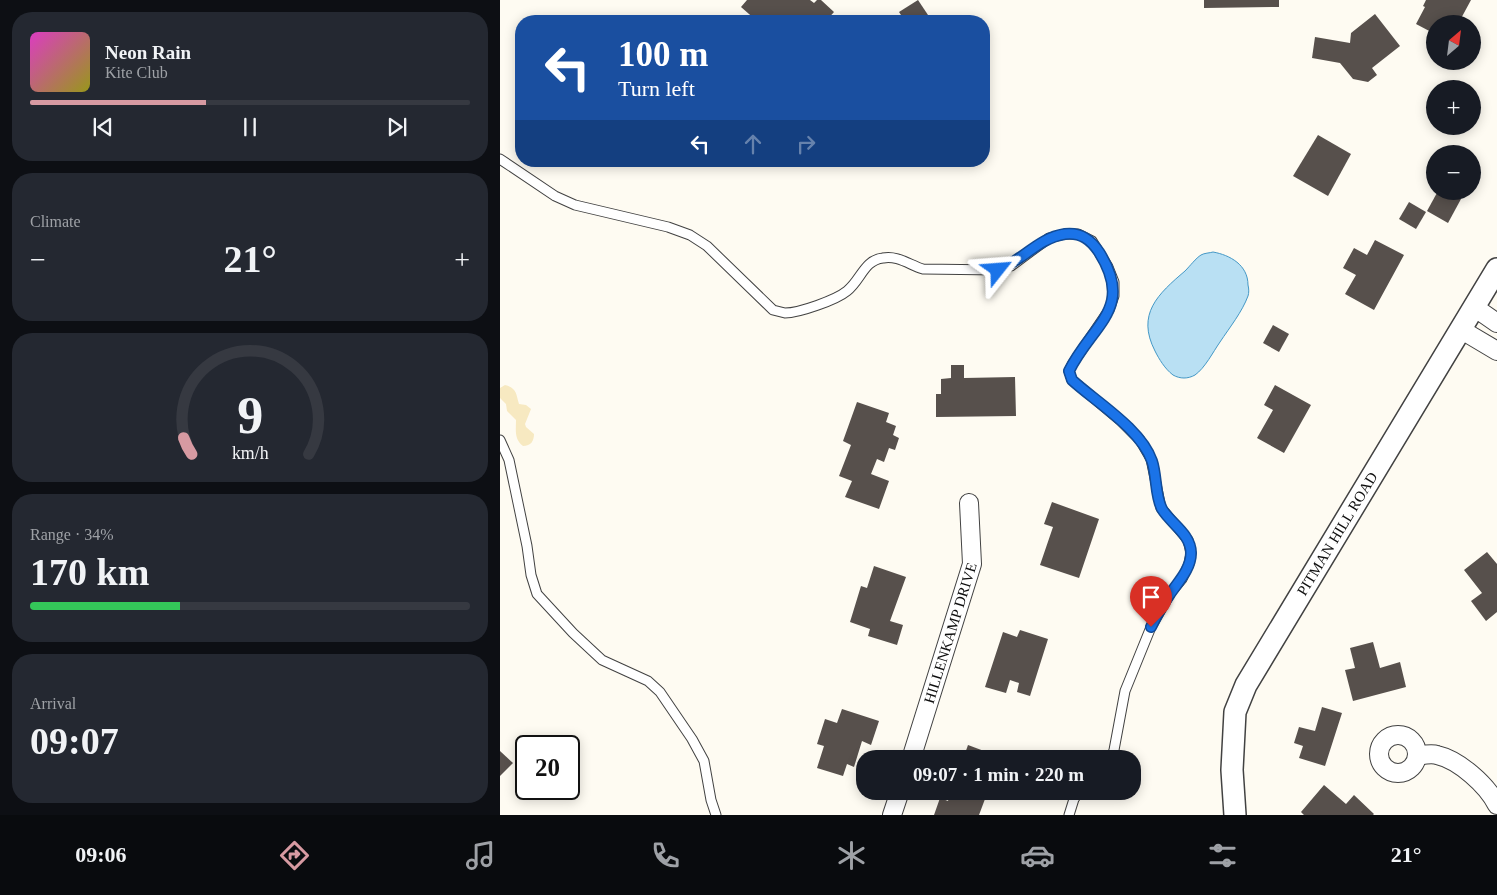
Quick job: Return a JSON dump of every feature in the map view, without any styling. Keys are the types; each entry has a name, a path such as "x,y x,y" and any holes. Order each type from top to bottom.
{"street":[{"name":"PITMAN HILL ROAD","path":"1235,815 1232,761 1235,712 1246,685 1497,269"},
{"path":"1474,307 1497,323"},
{"path":"1460,329 1497,351"},
{"name":"HILLENKAMP DRIVE","path":"914,750 972,564 969,503"},
{"path":"1417,756 1436,754 1464,767 1493,796 1497,805"},
{"path":"892,815 897,800"}],"lane":[{"path":"500,160 555,196 574,204 668,227 690,235 707,246 773,310 784,312 833,299 847,291 872,260 884,257 897,258 912,266 923,269 998,270 1010,266 1049,238 1065,234 1078,234 1092,242 1108,267 1114,282 1114,296 1110,310 1069,371 1072,380 1121,421 1140,440 1152,459 1161,508 1188,540 1191,553 1189,564 1182,579 1166,600 1151,627 1125,691 1114,750"},
{"path":"500,440 509,460 527,546 531,575 537,594 573,633 602,660 648,681 660,692 692,738 704,761 710,800 716,815"},
{"path":"1069,815 1074,800"}],"sand":[{"path":"505,385 514,390 519,404 526,405 531,409 525,424 534,434 534,437 532,443 528,445 523,446 518,440 516,420 507,411 506,404 500,398 500,388"}],"water":[{"path":"1213,252 1232,258 1237,262 1247,278 1248,295 1239,314 1209,360 1195,375 1181,378 1173,375 1160,361 1150,338 1149,315 1166,288 1199,256"}],"building":[{"path":"747,0 810,0 814,3 817,0 821,0 834,12 831,15 750,15 741,7"},
{"path":"918,0 928,15 901,15 899,12"},
{"path":"1204,0 1279,0 1279,7 1204,8"},
{"path":"1426,0 1471,0 1463,15 1426,15 1426,29 1416,24 1425,7 1423,6"},
{"path":"1375,14 1400,46 1372,68 1377,75 1368,82 1353,79 1340,63 1312,58 1315,37 1350,43 1351,33"},
{"path":"1318,135 1351,154 1328,196 1293,176"},
{"path":"1433,200 1460,200 1448,223 1427,211"},
{"path":"1409,202 1426,212 1416,229 1399,219"},
{"path":"1375,240 1404,255 1374,310 1345,294 1356,275 1343,268 1354,248 1367,255"},
{"path":"1273,325 1289,334 1279,352 1263,343"},
{"path":"951,365 964,365 964,378 1015,377 1016,416 936,417 936,394 941,394 941,379 951,378"},
{"path":"1275,385 1311,405 1284,453 1257,438 1273,410 1264,405"},
{"path":"857,402 889,413 886,422 896,426 893,435 899,438 895,450 889,448 884,462 877,459 871,474 889,481 879,509 845,497 852,481 839,476 851,445 843,441"},
{"path":"1052,502 1099,519 1079,578 1040,565 1053,527 1044,524"},
{"path":"1487,552 1497,564 1497,612 1486,621 1471,601 1482,593 1464,570"},
{"path":"874,566 906,577 890,621 903,625 897,645 868,636 870,629 850,622 861,586 867,588"},
{"path":"1020,630 1048,639 1030,696 1017,692 1019,683 1010,680 1006,693 985,687 1003,632 1017,637"},
{"path":"1373,642 1380,668 1400,662 1406,687 1353,701 1345,670 1355,668 1350,648"},
{"path":"1322,707 1342,713 1325,766 1299,758 1303,746 1294,743 1299,727 1315,731"},
{"path":"842,709 879,721 871,745 862,741 859,750 856,750 854,767 847,764 843,776 817,768 824,746 817,744 825,719 837,723"},
{"path":"968,745 981,750 966,750"},
{"path":"500,751 513,763 500,776"},
{"path":"1324,785 1346,804 1354,795 1374,814 1304,815 1301,812"},
{"path":"939,800 985,800 979,815 934,815"}],"route":[{"path":"998,270 1010,266 1049,238 1065,234 1078,234 1092,242 1108,267 1114,282 1114,296 1110,310 1081,350 1069,371 1072,380 1121,421 1140,440 1152,459 1161,508 1188,540 1191,553 1189,564 1182,579 1171,592 1151,627"}]}
